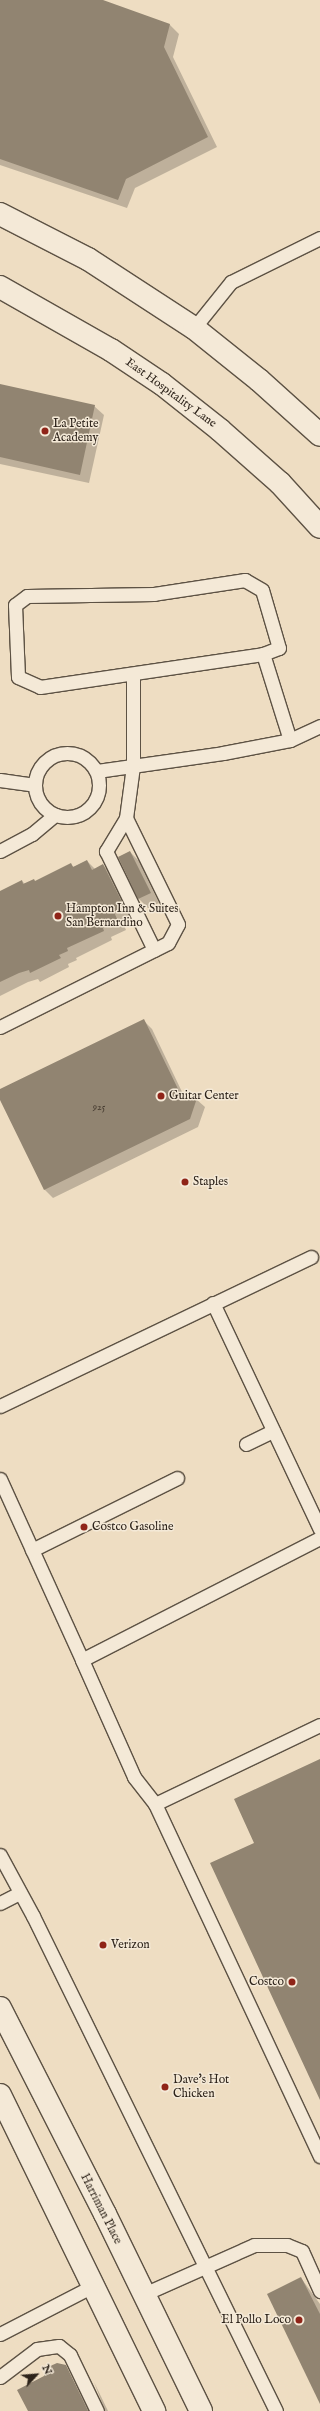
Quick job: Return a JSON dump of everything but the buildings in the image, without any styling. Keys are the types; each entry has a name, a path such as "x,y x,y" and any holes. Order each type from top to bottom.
{"street":[{"path":"0,214 88,259 194,328 259,380 320,436"},
{"name":"East Hospitality Lane","path":"0,287 111,350 162,384 220,430 274,478 320,527"},
{"name":"Harriman Place","path":"0,2008 144,2294 201,2411"},
{"path":"0,2095 154,2411"}],"lane":[{"path":"194,328 231,282 320,238"},
{"path":"245,580 262,590 279,648 263,654 40,687 18,677 15,605 27,596 154,594 245,580"},
{"path":"263,654 290,740"},
{"path":"132,674 133,766 126,818 106,850 154,950"},
{"path":"97,771 290,740 320,726"},
{"path":"66,752 79,754 90,761 97,771 100,784 97,796 91,807 74,816 55,815 45,808 38,798 35,785 40,768 54,755 66,752"},
{"path":"0,780 35,785"},
{"path":"0,851 32,834 55,815"},
{"path":"0,1027 168,943 178,924 126,818"},
{"path":"0,1406 310,1258"},
{"path":"213,1303 320,1529"},
{"path":"246,1444 273,1431"},
{"path":"32,1550 177,1478"},
{"path":"0,1479 134,1776 155,1804 320,2156"},
{"path":"82,1660 320,1538"},
{"path":"155,1804 320,1725"},
{"path":"0,1855 169,2197 207,2268 276,2411"},
{"path":"0,1903 20,1893"},
{"path":"144,2294 207,2268 254,2245 287,2245 302,2251 320,2291"},
{"path":"0,2334 93,2286"},
{"path":"0,2376 37,2349 59,2346 70,2355 98,2411"}],"place":[{"name":"La Petite Academy","path":"45,431"},
{"name":"Hampton Inn & Suites San Bernardino","path":"58,916"},
{"name":"Guitar Center","path":"161,1096"},
{"name":"Staples","path":"185,1182"},
{"name":"Costco Gasoline","path":"84,1527"},
{"name":"Verizon","path":"103,1945"},
{"name":"Costco","path":"292,1982"},
{"name":"Dave's Hot Chicken","path":"165,2087"},
{"name":"El Pollo Loco","path":"299,2320"}]}
